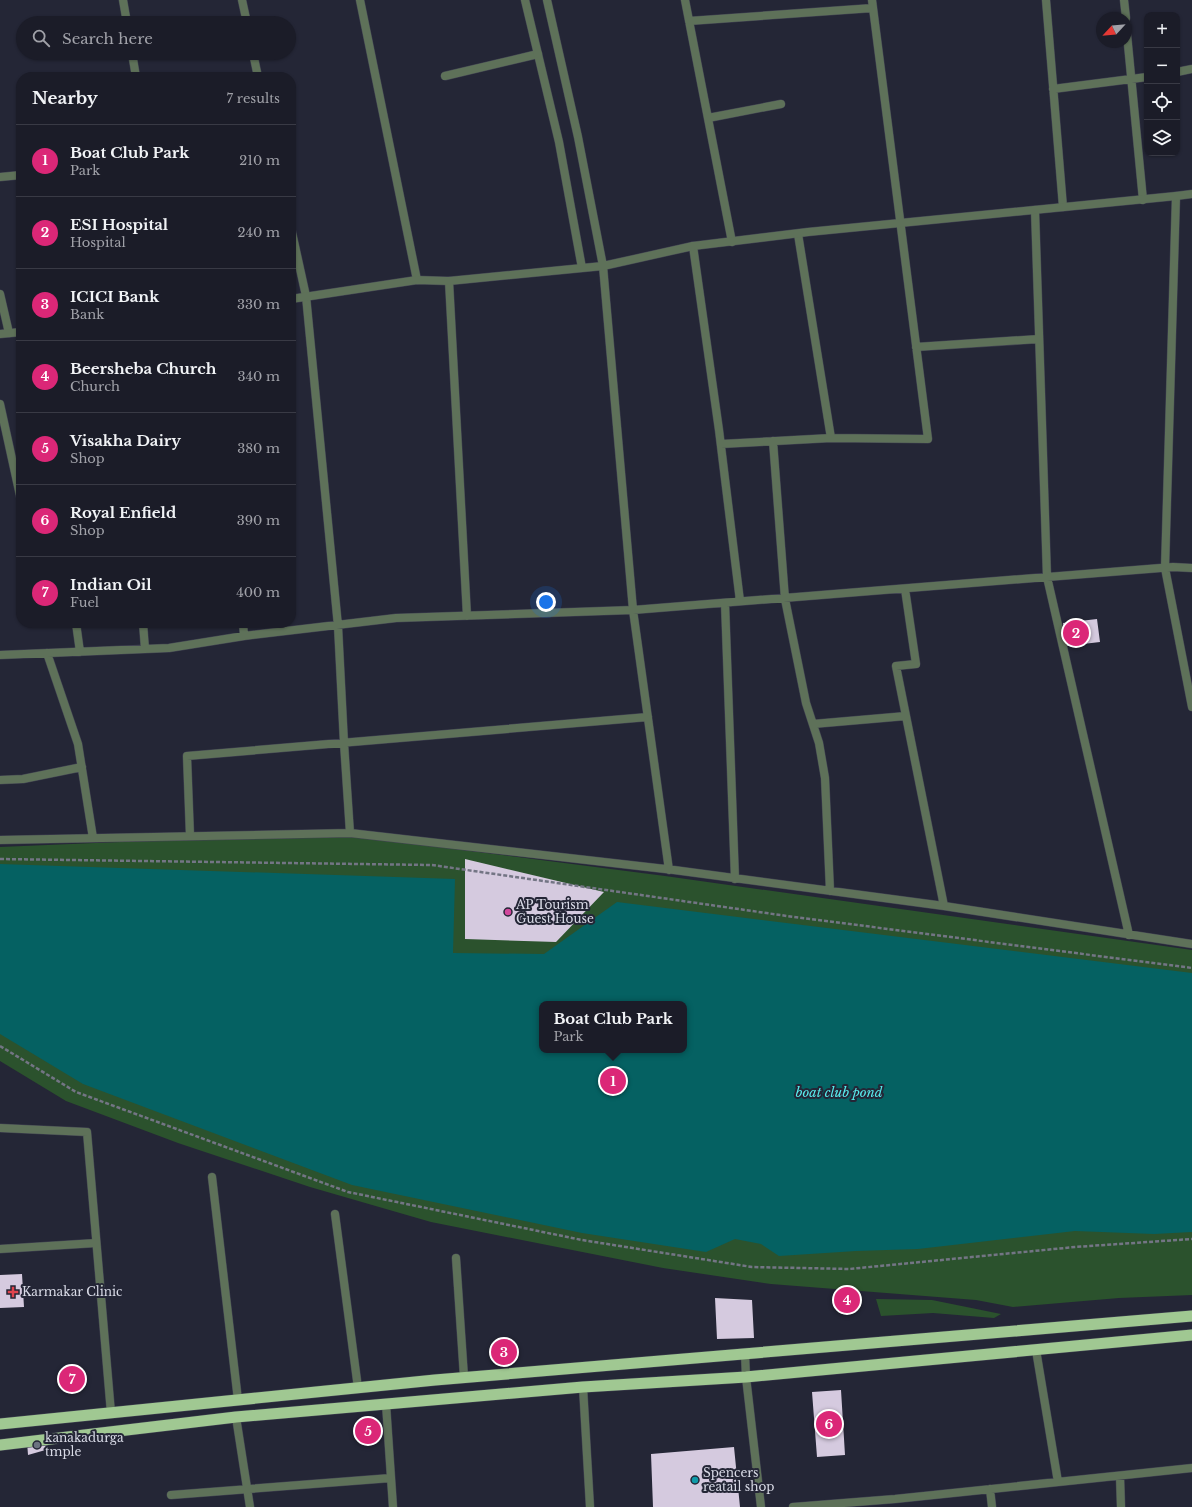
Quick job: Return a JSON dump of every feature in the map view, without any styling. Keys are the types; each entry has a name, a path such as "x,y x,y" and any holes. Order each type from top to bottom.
{"highway":[{"path":"0,1424 464,1377 1192,1316"},
{"path":"0,1445 236,1417 583,1387 746,1377 1192,1335"}],"street":[{"path":"123,0 126,16"},
{"path":"242,0 245,16"},
{"path":"360,0 417,280"},
{"path":"526,0 559,142 582,268"},
{"path":"547,0 578,137 603,266 633,610 669,870"},
{"path":"685,0 732,242"},
{"path":"1046,0 1063,208"},
{"path":"1124,0 1125,12"},
{"path":"689,21 873,4 928,439 831,438 721,444"},
{"path":"1128,48 1143,200"},
{"path":"445,76 538,54"},
{"path":"133,60 135,72"},
{"path":"254,60 257,72"},
{"path":"1180,71 1192,69"},
{"path":"1053,89 1144,78"},
{"path":"708,118 781,104"},
{"path":"0,177 16,175"},
{"path":"296,297 417,280 449,281 603,266 693,246 900,223 1192,194"},
{"path":"1176,196 1165,568 1192,707"},
{"path":"1035,210 1046,577 1129,935"},
{"path":"798,234 831,438"},
{"path":"693,246 721,444 740,601"},
{"path":"296,251 306,296 338,626 350,833"},
{"path":"449,281 467,616"},
{"path":"0,294 4,333 16,332"},
{"path":"916,348 1039,339"},
{"path":"0,404 16,477"},
{"path":"773,441 785,599 801,680 819,743 825,778 830,891"},
{"path":"0,655 169,648 244,636 396,618 633,610 1165,568 1192,568"},
{"path":"905,589 916,664 896,666 944,906"},
{"path":"725,603 735,879"},
{"path":"77,628 80,652"},
{"path":"143,628 145,649"},
{"path":"243,628 244,636"},
{"path":"47,653 78,744 93,838"},
{"path":"813,724 906,716"},
{"path":"190,836 187,756 648,717"},
{"path":"0,780 23,779 82,767"},
{"path":"0,840 350,833 669,870 944,906 1192,944"},
{"path":"0,1128 87,1132 111,1413"},
{"path":"212,1177 238,1400"},
{"path":"335,1214 358,1388"},
{"path":"0,1249 96,1243"},
{"path":"456,1258 464,1377"},
{"path":"1036,1350 1058,1482"},
{"path":"745,1354 746,1377 762,1507"},
{"path":"583,1387 590,1507"},
{"path":"386,1404 393,1507"},
{"path":"236,1417 250,1507"},
{"path":"793,1507 896,1503 990,1489 1192,1468"},
{"path":"1120,1476 1120,1507"},
{"path":"170,1495 391,1478"},
{"path":"990,1489 992,1507"}],"path":[{"path":"0,858 432,864 787,916 1192,968"},
{"path":"0,1046 76,1092 348,1192 582,1240 752,1267 849,1269 1075,1247 1192,1239"}],"shaded area":[{"name":"boat club pond","path":"331,833 665,876 1192,950 1192,1295 1119,1298 1013,1307 976,1300 771,1284 663,1268 431,1222 310,1187 178,1143 66,1101 0,1061 0,847"},
{"path":"876,1299 932,1300 1001,1314 994,1318 933,1313 881,1316"}],"water":[{"name":"boat club pond","path":"0,864 455,879 453,953 544,954 617,902 1192,973 1192,1232 1154,1234 1075,1231 918,1249 779,1256 761,1244 735,1239 706,1252 582,1233 352,1185 83,1084 0,1034"}],"building":[{"path":"1097,619 1100,642 1066,646 1063,623"},
{"name":"AP Tourism Guest House","path":"465,859 604,892 556,942 465,939"},
{"path":"22,1274 24,1307 0,1308 0,1275"},
{"path":"715,1298 752,1300 754,1338 717,1339"},
{"path":"841,1390 845,1455 817,1457 812,1392"},
{"name":"kanakadurga tmple","path":"45,1440 49,1449 28,1455 27,1442"},
{"name":"Spencers reatail shop","path":"734,1447 740,1507 653,1507 651,1454"}],"place":[{"name":"ESI Hospital","path":"1076,633"},
{"name":"AP Tourism Guest House","path":"508,912"},
{"name":"Boat Club Park","path":"613,1081"},
{"name":"Karmakar Clinic","path":"13,1292"},
{"name":"Beersheba Church","path":"847,1300"},
{"name":"ICICI Bank","path":"504,1352"},
{"name":"Indian Oil","path":"72,1379"},
{"name":"Royal Enfield","path":"829,1424"},
{"name":"Visakha Dairy","path":"368,1431"},
{"name":"kanakadurga tmple","path":"37,1445"},
{"name":"Spencers reatail shop","path":"695,1480"}]}
